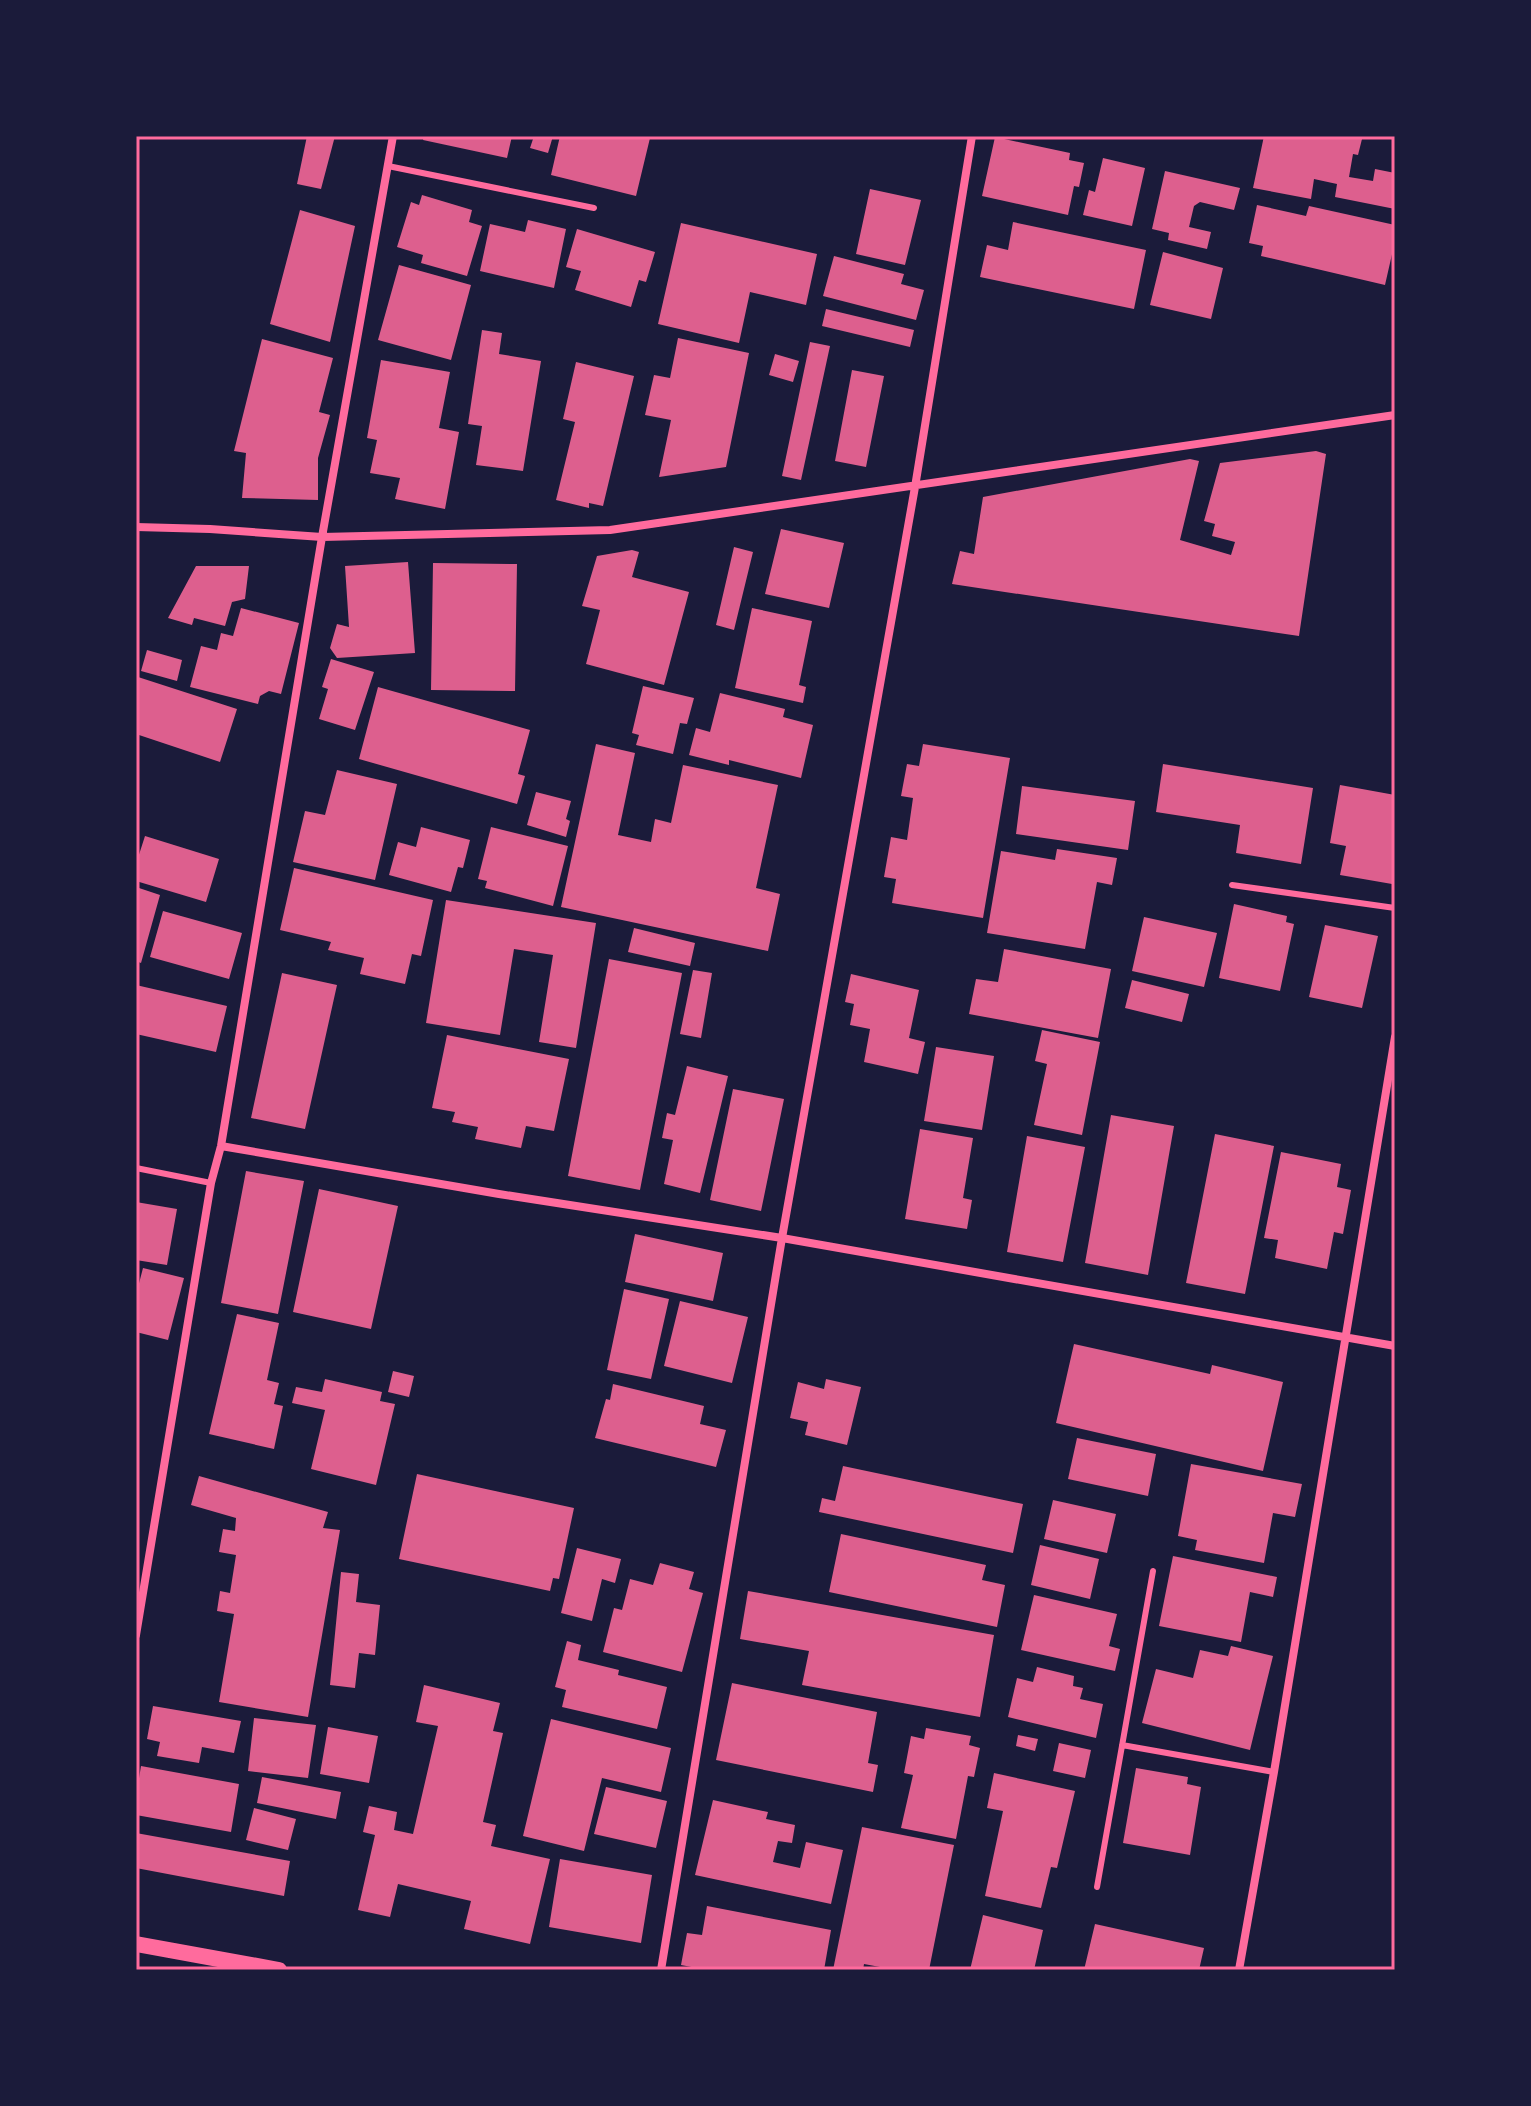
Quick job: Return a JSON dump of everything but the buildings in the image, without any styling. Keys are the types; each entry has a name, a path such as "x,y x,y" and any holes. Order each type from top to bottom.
{"main road":[{"path":"136,1944 279,1970"}],"street":[{"path":"136,1635 211,1183 221,1146 322,537 393,136"},
{"path":"661,1970 782,1238 915,487 972,136"},
{"path":"136,527 322,537 610,530 1395,415"},
{"path":"1239,1970 1395,1037"},
{"path":"221,1146 782,1238 1395,1346"}],"lane":[{"path":"388,166 594,208"},
{"path":"1232,885 1395,908"},
{"path":"136,1168 211,1183"},
{"path":"1097,1887 1153,1571"},
{"path":"1122,1745 1274,1772"}]}
